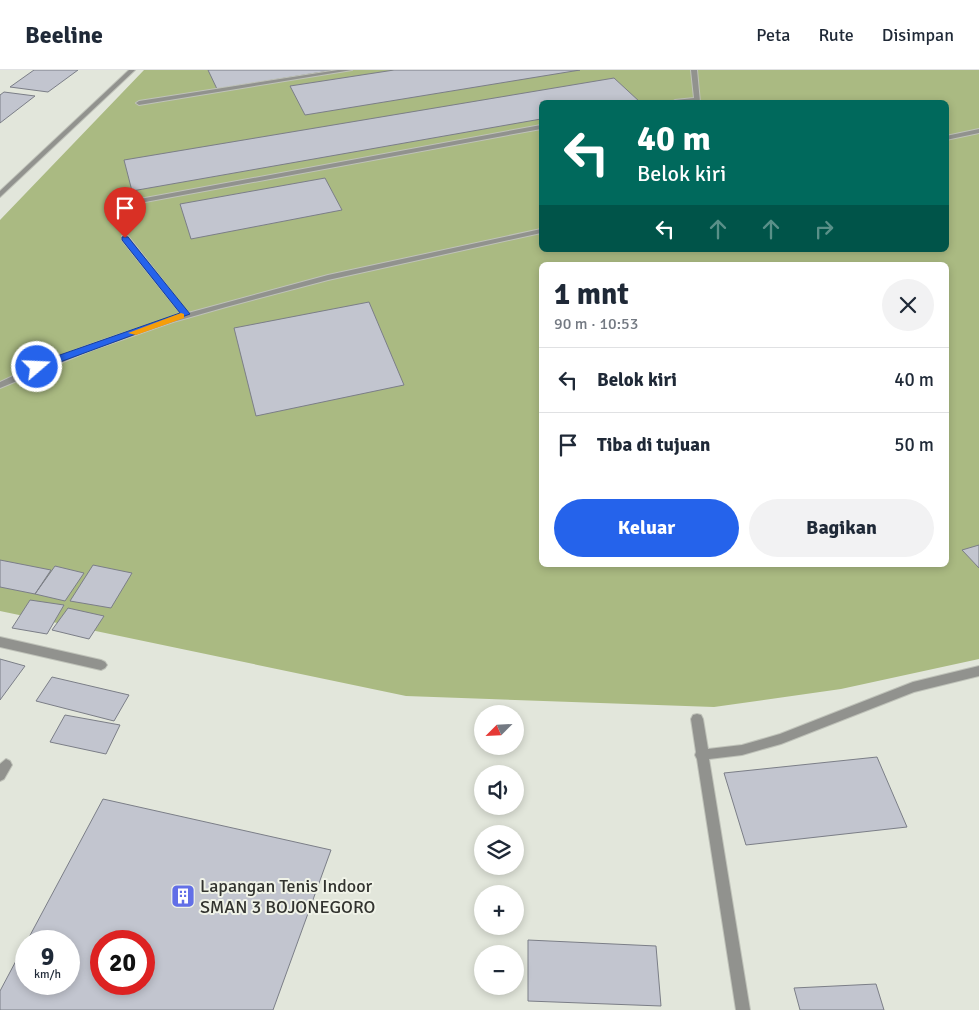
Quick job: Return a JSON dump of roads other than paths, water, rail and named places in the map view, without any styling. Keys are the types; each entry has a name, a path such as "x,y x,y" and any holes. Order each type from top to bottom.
{"street":[{"path":"0,195 132,70"},
{"path":"139,103 349,70"},
{"path":"694,70 697,100"},
{"path":"118,205 539,127"},
{"path":"949,137 979,131"},
{"path":"0,385 37,367 185,314 303,284 539,231"},
{"path":"125,238 185,314"},
{"path":"0,642 101,665"},
{"path":"701,755 742,750 781,739 884,700 913,686 979,671"},
{"path":"697,719 701,755 743,1010"}],"place":[{"name":"Lapangan Tenis Indoor SMAN 3 BOJONEGORO","path":"183,896"}]}
